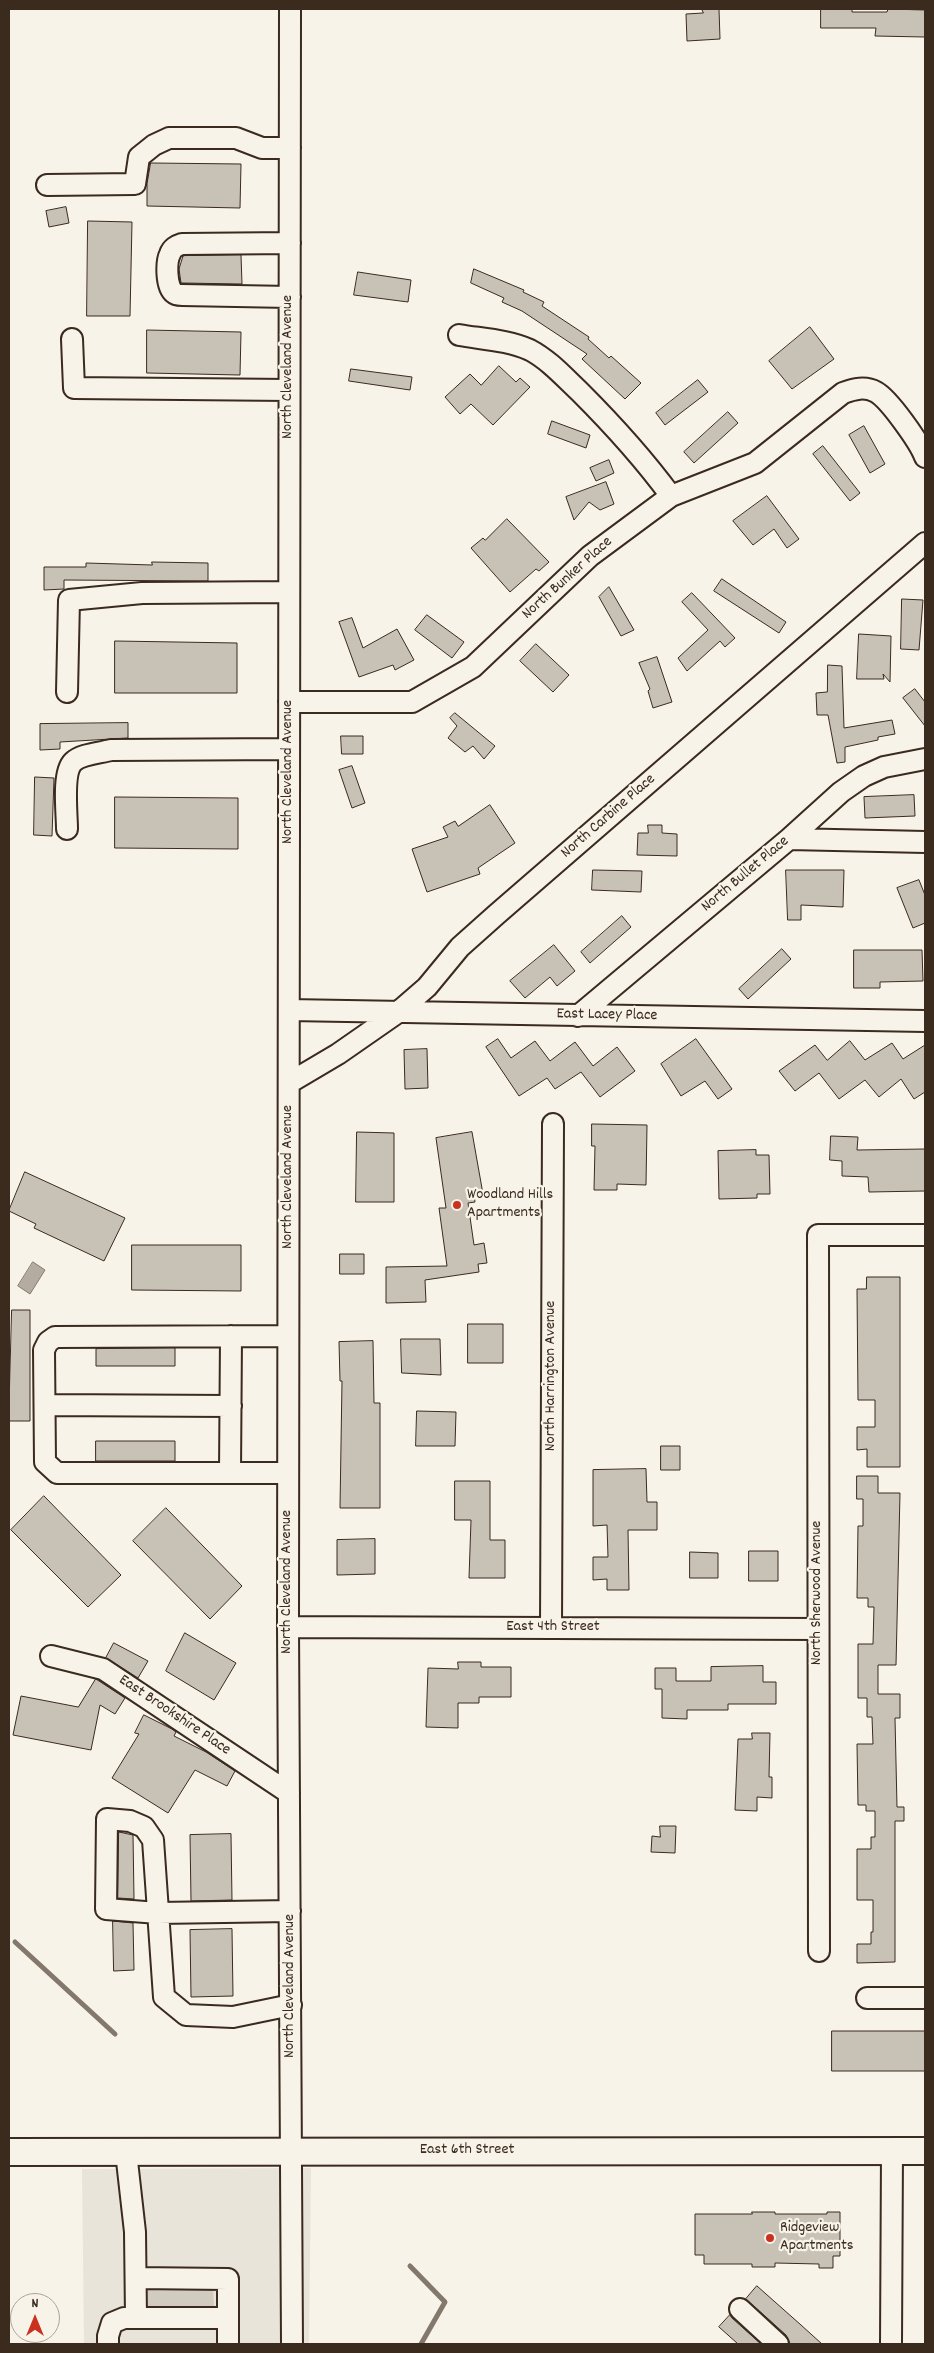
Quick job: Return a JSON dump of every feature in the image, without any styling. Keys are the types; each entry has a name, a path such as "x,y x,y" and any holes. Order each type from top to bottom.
{"main road":[{"name":"East 6th Street","path":"9,2152 925,2151"}],"street":[{"name":"North Cleveland Avenue","path":"290,9 288,1627 292,2344"},
{"path":"47,185 135,184 139,157 154,145 169,138 236,138 262,148 290,148"},
{"path":"290,243 182,244 174,247 169,255 168,274 169,287 174,293 182,296 290,297"},
{"path":"458,335 512,343 530,351 553,366 619,430 647,462 671,496"},
{"path":"72,338 74,388 289,390"},
{"name":"North Bunker Place","path":"289,702 412,702 473,667 590,556 671,496 755,463 843,393 859,388 877,392 901,419 925,457"},
{"name":"North Carbine Place","path":"289,1083 338,1054 397,1013 427,987 460,947 925,542"},
{"path":"67,692 69,600 142,593 289,592"},
{"path":"67,829 67,772 73,761 110,750 289,749"},
{"name":"North Bullet Place","path":"578,1016 789,839 841,792 864,776 884,767 925,759"},
{"path":"789,839 925,842"},
{"name":"East Lacey Place","path":"289,1010 925,1021"},
{"name":"North Harrington Avenue","path":"550,1628 553,1124"},
{"name":"North Sherwood Avenue","path":"819,1951 818,1235 925,1235"},
{"path":"230,1473 231,1336"},
{"path":"288,1336 55,1337 48,1342 44,1350 45,1462 57,1473 288,1473"},
{"path":"45,1405 231,1406"},
{"name":"East 4th Street","path":"288,1627 818,1629"},
{"name":"East Brookshire Place","path":"51,1656 104,1668 289,1793"},
{"path":"290,1911 158,1913 106,1909 107,1819 130,1821 144,1827 153,1840 158,1913 164,1997 186,2015 233,2017 291,2005"},
{"path":"867,1998 925,1998"},
{"path":"891,2344 892,2151"},
{"path":"126,2152 135,2232 152,2297"},
{"path":"152,2297 204,2299"},
{"path":"108,2344 112,2324 124,2318 152,2297 204,2299"},
{"path":"204,2299 228,2344"},
{"path":"740,2309 778,2344"}],"shaded area":[{"path":"33,1262 45,1270 30,1294 18,1286"},
{"path":"311,2168 309,2344 84,2344 82,2169"}],"building":[{"path":"702,9 719,9 720,39 687,41 686,14 703,13"},
{"path":"821,9 852,9 852,12 887,12 888,9 925,10 925,37 875,36 876,28 821,28"},
{"path":"151,163 241,164 240,208 147,206 147,184"},
{"path":"66,207 69,223 49,227 46,211"},
{"path":"88,221 132,222 130,316 87,316"},
{"path":"241,255 242,284 181,283 179,269 183,256"},
{"path":"474,269 524,290 523,292 544,302 542,306 589,337 588,339 609,358 611,356 641,383 625,399 582,359 587,354 522,311 502,302 504,298 471,283"},
{"path":"358,272 411,280 408,302 354,295"},
{"path":"810,327 834,359 792,389 769,361"},
{"path":"147,330 241,332 240,375 147,373"},
{"path":"499,366 516,382 520,378 530,387 493,425 471,404 460,414 445,397 470,374 481,385"},
{"path":"351,369 412,377 410,390 349,381"},
{"path":"698,380 708,392 665,425 656,413"},
{"path":"728,412 738,423 694,463 684,452"},
{"path":"552,421 590,435 586,448 548,434"},
{"path":"864,426 885,464 870,473 849,435"},
{"path":"823,446 860,493 850,501 813,454"},
{"path":"609,460 614,473 596,481 590,468"},
{"path":"606,482 614,504 600,510 589,502 574,520 566,497"},
{"path":"767,496 799,539 787,548 774,529 753,545 733,521"},
{"path":"507,519 549,562 539,571 536,569 510,592 471,548 483,538 485,540"},
{"path":"152,562 208,563 208,581 64,580 64,589 44,590 44,567 86,567 86,563 152,565"},
{"path":"722,579 786,622 779,633 714,591"},
{"path":"609,587 634,630 621,636 599,597"},
{"path":"692,593 735,638 725,647 720,641 687,671 678,658 708,630 682,602"},
{"path":"902,599 923,600 919,650 901,649"},
{"path":"427,615 464,642 452,658 415,630"},
{"path":"352,618 363,648 397,629 414,660 395,670 393,665 359,677 339,622"},
{"path":"859,634 891,636 890,682 883,674 884,679 857,679"},
{"path":"115,641 237,643 237,693 115,693"},
{"path":"536,644 569,675 553,692 520,661"},
{"path":"657,657 672,702 653,708 648,691 650,689 639,663"},
{"path":"828,665 842,666 844,728 892,720 895,734 878,737 878,740 845,747 845,762 837,763 828,715 817,715 816,693 827,692"},
{"path":"915,689 925,702 925,726 903,698"},
{"path":"455,713 495,746 484,759 473,746 465,752 448,738 457,726 450,718"},
{"path":"128,723 128,738 60,742 60,749 40,750 40,724"},
{"path":"341,736 363,736 363,754 342,754"},
{"path":"352,766 365,803 352,808 339,770"},
{"path":"35,777 54,778 52,836 34,835"},
{"path":"914,795 915,816 865,818 864,797"},
{"path":"115,797 238,798 238,849 115,848"},
{"path":"490,805 515,843 478,868 480,874 427,892 412,849 448,837 443,827 455,821 458,826"},
{"path":"648,825 662,825 662,833 677,834 677,856 637,855 638,833 648,833"},
{"path":"593,870 642,871 641,892 592,890"},
{"path":"786,870 844,870 843,907 801,905 801,920 788,920"},
{"path":"919,880 925,895 925,923 913,928 897,888"},
{"path":"622,916 631,927 590,963 581,952"},
{"path":"554,945 575,971 557,986 550,977 525,998 510,981"},
{"path":"782,949 791,959 748,999 739,989"},
{"path":"854,950 922,950 923,981 880,982 880,988 854,988"},
{"path":"498,1039 511,1058 535,1041 550,1061 575,1042 593,1066 617,1047 635,1071 600,1097 581,1072 555,1089 547,1078 519,1096 486,1047"},
{"path":"696,1039 732,1089 718,1099 705,1081 681,1096 661,1064"},
{"path":"850,1041 865,1060 892,1043 903,1059 925,1045 925,1092 914,1099 901,1079 879,1097 865,1080 839,1099 819,1073 795,1091 779,1071 815,1045 827,1060"},
{"path":"427,1049 428,1088 405,1089 404,1050"},
{"path":"592,1124 647,1125 646,1185 617,1184 617,1190 594,1190 595,1146 592,1146"},
{"path":"357,1132 394,1133 394,1202 356,1202"},
{"name":"Woodland Hills Apartments","path":"472,1132 483,1194 474,1195 475,1202 468,1203 474,1245 484,1243 487,1263 478,1264 479,1272 425,1280 426,1302 386,1303 386,1267 447,1266 439,1208 446,1208 436,1138"},
{"path":"831,1136 858,1137 857,1150 925,1149 925,1191 869,1192 868,1177 842,1176 842,1161 830,1160"},
{"path":"756,1150 756,1155 769,1155 770,1194 757,1194 757,1198 719,1199 718,1151"},
{"path":"25,1172 125,1218 104,1261 34,1228 36,1224 9,1211"},
{"path":"132,1245 241,1245 241,1291 132,1290"},
{"path":"340,1254 364,1254 364,1274 340,1274"},
{"path":"867,1277 900,1277 900,1467 867,1467 867,1449 857,1450 857,1427 875,1427 875,1400 858,1400 857,1289 866,1289"},
{"path":"12,1310 30,1310 30,1421 9,1421"},
{"path":"468,1324 503,1324 503,1363 468,1363"},
{"path":"401,1339 440,1339 441,1375 402,1373"},
{"path":"373,1341 374,1403 380,1403 380,1508 340,1508 342,1381 340,1381 339,1342"},
{"path":"175,1348 175,1366 96,1366 96,1349"},
{"path":"417,1411 456,1412 455,1446 416,1446"},
{"path":"96,1441 175,1441 175,1461 96,1461"},
{"path":"661,1446 680,1446 680,1470 661,1470"},
{"path":"646,1469 647,1502 657,1502 657,1530 628,1530 629,1590 607,1590 607,1579 593,1580 593,1557 608,1557 607,1525 593,1526 593,1470"},
{"path":"857,1476 878,1476 878,1493 900,1493 896,1665 878,1665 878,1694 900,1694 900,1718 895,1718 897,1807 904,1807 904,1821 895,1821 895,1962 857,1963 857,1944 871,1944 873,1900 857,1900 857,1849 871,1849 871,1837 875,1837 875,1811 866,1811 866,1805 858,1805 857,1744 873,1744 872,1717 867,1717 867,1698 858,1698 858,1644 873,1644 874,1607 868,1607 868,1598 857,1598 858,1526 863,1526 863,1499 857,1499"},
{"path":"455,1481 490,1481 490,1540 505,1540 505,1578 469,1578 471,1520 455,1520"},
{"path":"44,1496 121,1575 88,1607 11,1530"},
{"path":"166,1508 242,1586 210,1619 133,1541"},
{"path":"375,1539 375,1574 337,1575 337,1540"},
{"path":"749,1551 778,1551 778,1581 749,1581"},
{"path":"690,1552 718,1553 718,1578 690,1578"},
{"path":"185,1633 236,1663 214,1700 166,1671"},
{"path":"114,1643 148,1661 138,1678 106,1658"},
{"path":"458,1662 481,1662 481,1667 511,1667 511,1697 479,1697 479,1703 458,1703 458,1728 426,1727 428,1668 458,1669"},
{"path":"763,1666 763,1682 776,1682 776,1704 728,1704 728,1710 687,1710 687,1719 662,1718 662,1689 655,1689 655,1668 676,1668 676,1681 711,1681 711,1667"},
{"path":"96,1679 125,1698 115,1714 100,1705 91,1750 13,1735 21,1696 78,1707"},
{"path":"144,1715 172,1729 176,1732 174,1736 206,1752 235,1771 227,1786 195,1770 168,1813 112,1778 139,1734 135,1733"},
{"path":"752,1733 770,1733 769,1777 772,1777 772,1798 757,1797 757,1811 735,1810 738,1739 752,1739"},
{"path":"660,1826 676,1826 675,1853 651,1852 652,1836 660,1837"},
{"path":"119,1832 133,1835 134,1899 118,1898"},
{"path":"231,1834 232,1900 191,1901 190,1835"},
{"path":"113,1921 133,1923 134,1970 114,1971"},
{"path":"232,1929 233,1996 191,1997 190,1930"},
{"path":"832,2031 925,2031 925,2071 832,2071"},
{"name":"Ridgeview Apartments","path":"752,2212 827,2214 827,2212 840,2212 840,2256 833,2256 833,2268 819,2268 819,2264 775,2263 775,2267 752,2267 752,2264 704,2264 704,2255 695,2255 695,2214 752,2214"},
{"path":"757,2286 822,2344 790,2344 786,2335 746,2299"},
{"path":"730,2315 761,2344 738,2344 719,2327"}],"waterway":[{"path":"15,1942 115,2034"},
{"path":"410,2266 445,2302 421,2344"}],"tunnel":[{"path":"164,2287 164,2307"},
{"path":"184,2287 184,2306"},
{"path":"203,2287 204,2307"},
{"path":"147,2288 148,2307"}],"place":[{"name":"Woodland Hills Apartments","path":"457,1205"},
{"name":"Ridgeview Apartments","path":"770,2238"}]}
